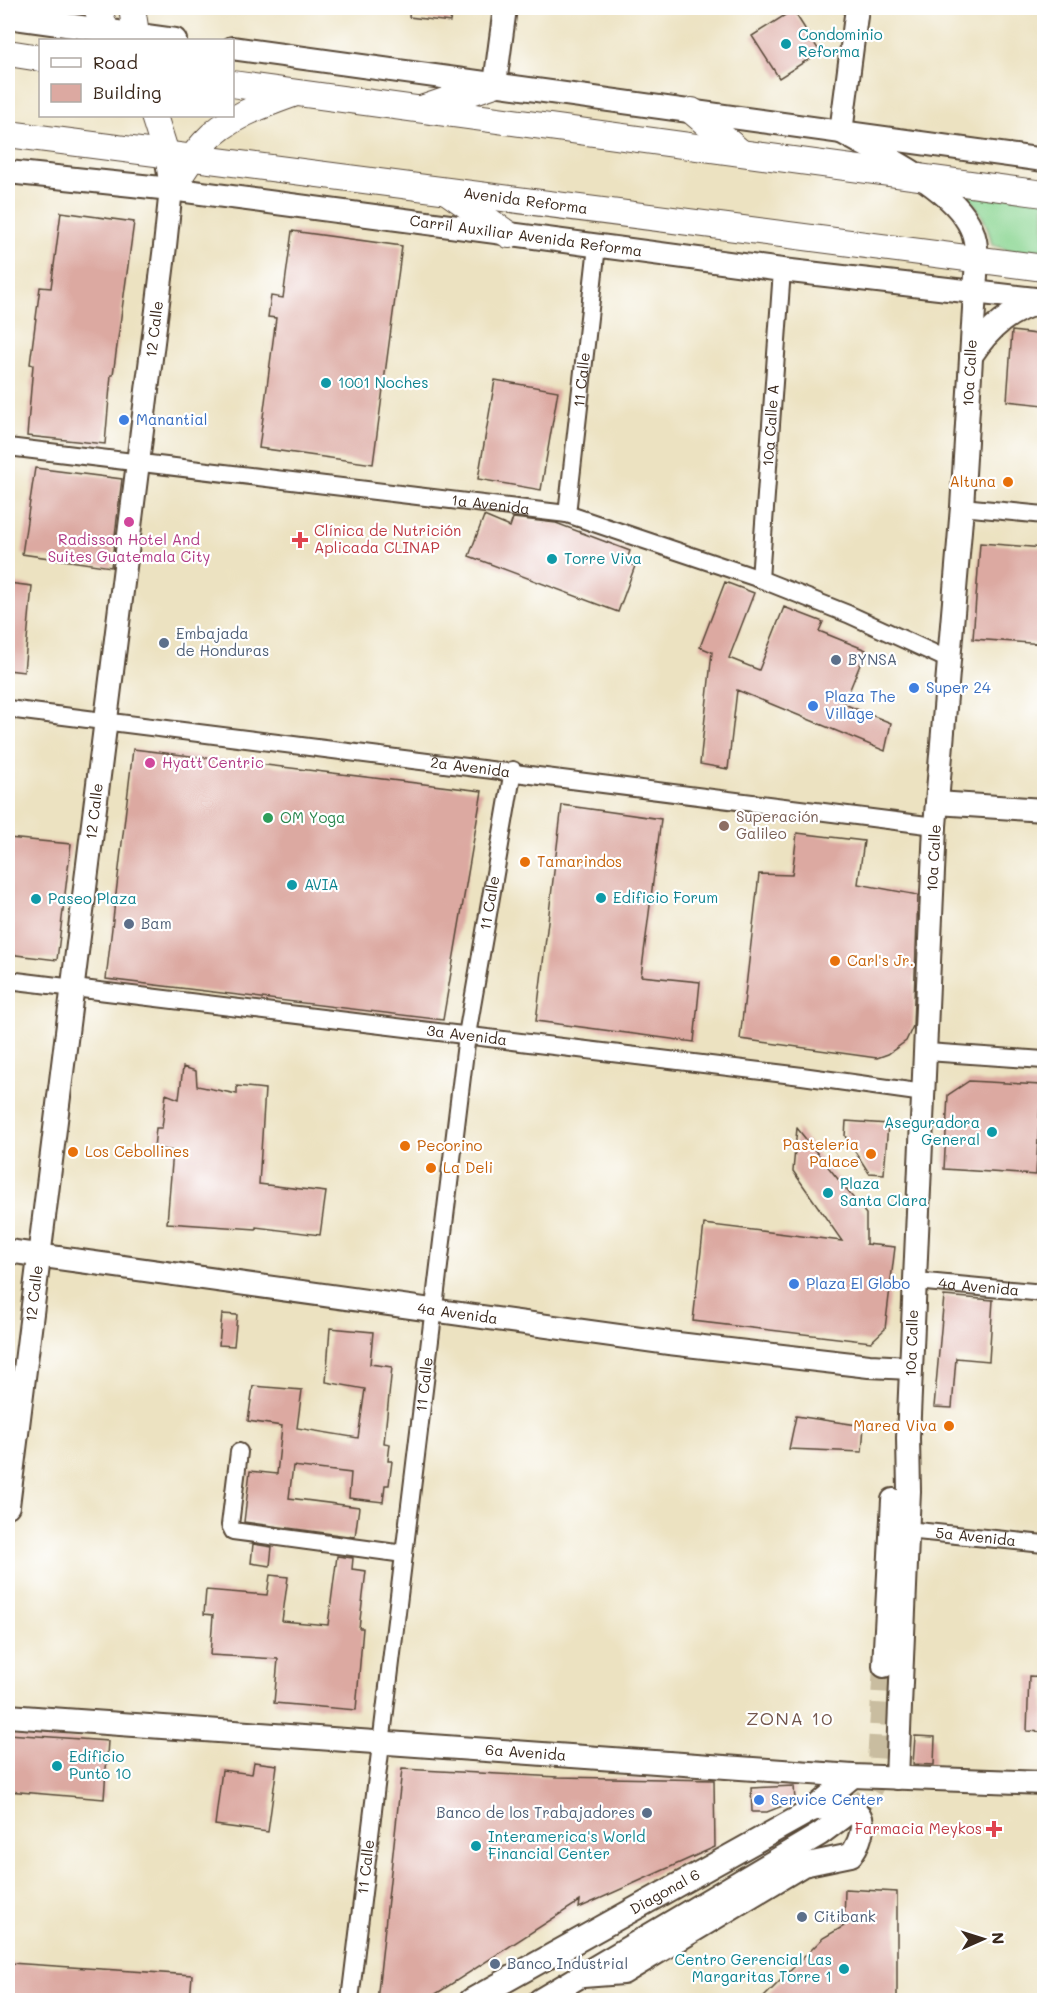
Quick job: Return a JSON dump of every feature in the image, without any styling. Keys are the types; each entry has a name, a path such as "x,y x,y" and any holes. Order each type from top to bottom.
{"main road":[{"path":"116,32 132,8"},
{"path":"495,84 505,8"},
{"path":"841,132 857,8"},
{"path":"8,17 168,39"},
{"path":"234,48 1044,160"},
{"path":"8,53 39,58"},
{"path":"234,84 1044,194"},
{"path":"419,110 495,84"},
{"path":"171,189 194,157 218,130 251,111 296,93"},
{"path":"692,111 740,152"},
{"name":"12 Calle","path":"8,1506 171,189 166,154 154,117"},
{"name":"10a Calle","path":"841,132 922,177 961,213 970,225 975,239 977,260 962,507 936,814 908,1438 907,1530 897,1778"},
{"name":"Avenida Reforma","path":"8,134 1044,268"},
{"name":"Carril Auxiliar Avenida Reforma","path":"8,172 171,189 782,270 1044,300"},
{"path":"443,189 509,235"},
{"path":"971,356 985,335 1003,318 1025,306 1044,300"},
{"name":"2a Avenida","path":"936,814 1044,810"},
{"name":"4a Avenida","path":"8,1251 669,1343 869,1366 911,1368"},
{"path":"884,1666 894,1489 908,1438"},
{"name":"6a Avenida","path":"8,1716 853,1776 1044,1783"},
{"name":"Diagonal 6","path":"471,2001 812,1810 853,1776"},
{"path":"583,1976 623,1973 803,1865 850,1855 863,1833 857,1814 846,1807 812,1810"},
{"path":"540,2001 661,1926 820,1834 848,1813"}],"street":[{"name":"11 Calle","path":"567,514 597,246"},
{"name":"10a Calle A","path":"760,579 782,270"},
{"name":"1a Avenida","path":"8,447 567,514 760,579 848,614 949,660"},
{"path":"962,507 1044,515"},
{"name":"2a Avenida","path":"8,709 513,770 936,814"},
{"name":"11 Calle","path":"350,2001 467,1035 513,770"},
{"name":"3a Avenida","path":"8,980 802,1076 924,1093"},
{"path":"927,1052 1044,1060"},
{"name":"4a Avenida","path":"915,1281 1044,1293"},
{"path":"239,1452 230,1525 233,1531 404,1554"},
{"name":"5a Avenida","path":"907,1530 1044,1544"}],"green space":[{"path":"1044,182 1044,256 1018,253 992,245 979,211 956,183"}],"building":[{"path":"410,8 452,8 450,22 409,17"},
{"name":"Condominio Reforma","path":"793,10 820,52 779,78 752,36"},
{"path":"61,212 134,222 113,375 111,375 105,444 27,436 33,365 30,364 40,287 51,288"},
{"name":"1001 Noches","path":"292,231 402,246 373,464 259,448 276,318 268,317 271,296 283,298"},
{"path":"1012,331 1044,335 1044,405 1007,401"},
{"path":"495,380 558,391 541,490 478,479"},
{"path":"35,468 122,479 111,567 22,554"},
{"name":"Torre Viva","path":"484,516 510,527 513,518 556,523 630,551 626,562 635,566 618,612 469,556"},
{"path":"980,543 1044,548 1044,644 973,639"},
{"path":"725,582 754,593 729,658 759,670 784,607 823,622 819,631 866,650 844,704 891,723 885,751 737,690 728,769 700,764 712,652 700,647"},
{"path":"8,583 32,586 24,672 8,670"},
{"name":"AVIA","path":"133,749 482,791 443,1020 106,979"},
{"name":"Edificio Forum","path":"562,805 661,819 641,976 700,982 694,1042 536,1021"},
{"name":"Carl's Jr.","path":"797,833 864,841 858,884 918,895 913,1026 906,1041 888,1054 877,1058 740,1039 759,874 792,875"},
{"name":"Paseo Plaza","path":"8,838 71,844 57,960 8,954"},
{"name":"Los Cebollines","path":"183,1067 196,1071 197,1086 237,1094 237,1086 265,1089 259,1184 326,1192 320,1235 256,1227 256,1229 167,1223 173,1151 154,1148 156,1128 162,1128 166,1094 179,1099"},
{"name":"Aseguradora General","path":"969,1081 1041,1085 1036,1175 944,1169 948,1095"},
{"name":"Pastelería Palace","path":"846,1121 888,1124 884,1174 869,1173 845,1136"},
{"name":"Plaza El Globo","path":"797,1128 866,1214 866,1244 895,1247 885,1329 871,1342 693,1321 704,1224 842,1241 793,1171"},
{"path":"944,1296 993,1300 989,1361 956,1358 952,1408 934,1407"},
{"path":"222,1314 237,1315 234,1346 219,1345"},
{"path":"330,1328 373,1332 370,1364 392,1367 384,1443 390,1444 388,1461 392,1461 389,1485 385,1485 383,1502 349,1498 351,1473 293,1466 289,1498 359,1507 355,1537 244,1522 250,1471 277,1474 282,1426 248,1421 253,1386 302,1390 297,1428 358,1438 365,1389 326,1382"},
{"path":"796,1416 864,1426 862,1452 789,1449"},
{"path":"253,1544 272,1547 270,1566 251,1563"},
{"path":"337,1556 353,1558 352,1569 366,1571 359,1628 363,1628 356,1710 274,1703 278,1659 210,1655 213,1615 204,1614 206,1590 267,1595 270,1575 288,1577 282,1621 328,1625"},
{"path":"1029,1676 1044,1677 1044,1732 1027,1731"},
{"name":"Edificio Punto 10","path":"8,1734 108,1741 104,1799 8,1791"},
{"path":"915,1736 935,1737 934,1765 913,1764"},
{"path":"254,1762 277,1765 268,1832 215,1825 222,1770 252,1774"},
{"name":"Interamerica's World Financial Center","path":"402,1769 558,1777 714,1780 715,1847 579,1908 580,1901 425,2001 377,2001"},
{"path":"794,1786 795,1801 767,1812 752,1812 751,1788"},
{"name":"Centro Gerencial Las Margaritas Torre 1","path":"845,1889 897,1892 897,2001 760,2001 823,1938 844,1926"},
{"path":"10,1963 192,1975 190,2001 8,2001"}],"tunnel":[{"path":"848,1813 866,1798 877,1778 884,1666"}],"place":[{"name":"Condominio Reforma","path":"786,44"},
{"name":"1001 Noches","path":"326,383"},
{"name":"Manantial","path":"124,420"},
{"name":"Altuna","path":"1008,482"},
{"name":"Radisson Hotel And Suites Guatemala City","path":"129,522"},
{"name":"Clínica de Nutrición Aplicada CLINAP","path":"300,540"},
{"name":"Torre Viva","path":"552,559"},
{"name":"Embajada de Honduras","path":"164,643"},
{"name":"BYNSA","path":"836,660"},
{"name":"Super 24","path":"914,688"},
{"name":"Plaza The Village","path":"813,706"},
{"name":"Hyatt Centric","path":"150,763"},
{"name":"OM Yoga","path":"268,818"},
{"name":"Superación Galileo","path":"724,826"},
{"name":"Tamarindos","path":"525,862"},
{"name":"AVIA","path":"292,885"},
{"name":"Edificio Forum","path":"601,898"},
{"name":"Paseo Plaza","path":"36,899"},
{"name":"Bam","path":"129,924"},
{"name":"Carl's Jr.","path":"835,961"},
{"name":"Aseguradora General","path":"992,1132"},
{"name":"Pecorino","path":"405,1146"},
{"name":"Los Cebollines","path":"73,1152"},
{"name":"Pastelería Palace","path":"871,1154"},
{"name":"La Deli","path":"431,1168"},
{"name":"Plaza Santa Clara","path":"828,1193"},
{"name":"Plaza El Globo","path":"794,1284"},
{"name":"Marea Viva","path":"949,1426"},
{"name":"Edificio Punto 10","path":"57,1766"},
{"name":"Service Center","path":"759,1800"},
{"name":"Banco de los Trabajadores","path":"647,1813"},
{"name":"Farmacia Meykos","path":"994,1829"},
{"name":"Interamerica's World Financial Center","path":"476,1846"},
{"name":"Citibank","path":"802,1917"},
{"name":"Banco Industrial","path":"495,1964"},
{"name":"Centro Gerencial Las Margaritas Torre 1","path":"844,1969"}],"district":[{"name":"ZONA 10","path":"790,1719"}]}
